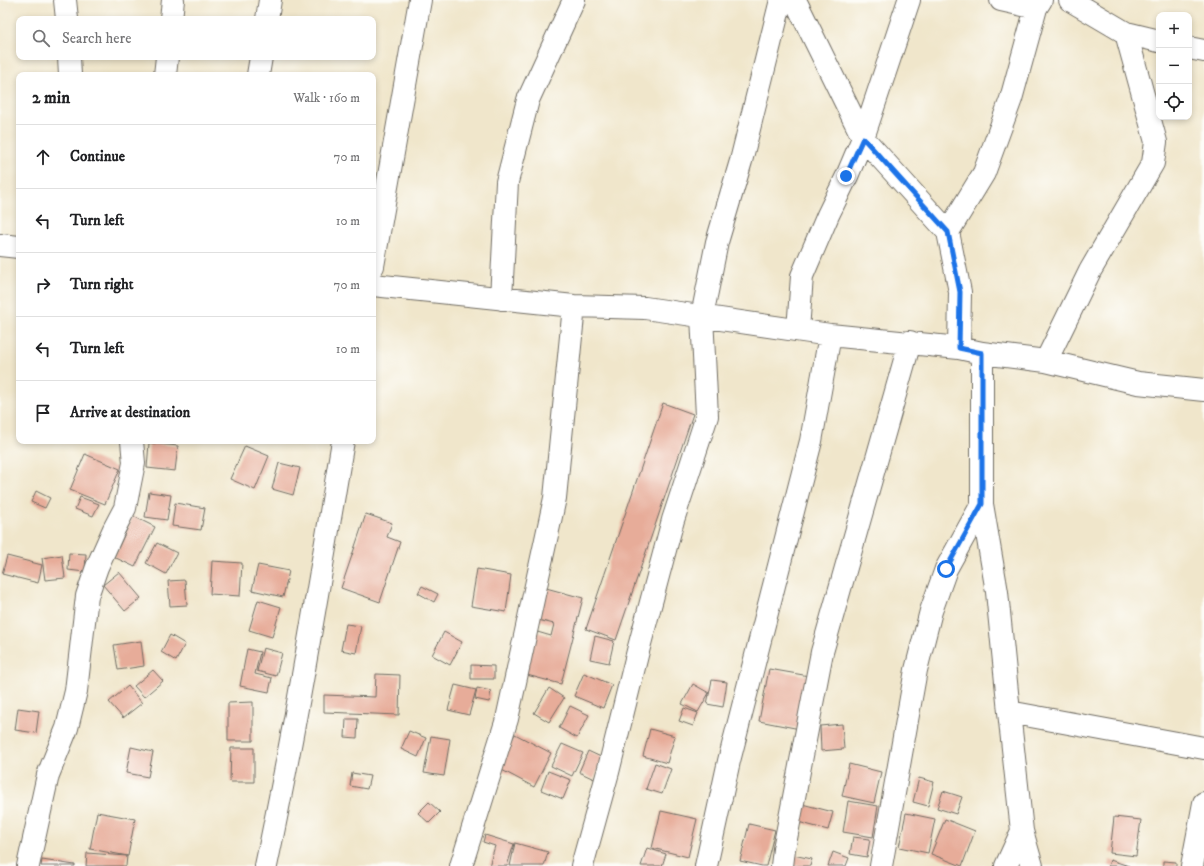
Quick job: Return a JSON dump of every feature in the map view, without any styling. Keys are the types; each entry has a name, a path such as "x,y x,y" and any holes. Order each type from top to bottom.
{"street":[{"path":"65,0 67,16"},
{"path":"171,16 173,0"},
{"path":"267,16 270,0"},
{"path":"376,249 420,0"},
{"path":"501,299 507,182 528,100 574,0"},
{"path":"582,866 608,772 673,520 707,416 702,316 716,242 741,161 781,0"},
{"path":"795,0 863,138 948,232 960,292 959,348"},
{"path":"798,330 802,276 863,138 909,0"},
{"path":"948,232 984,173 1011,99 1038,4 1001,0"},
{"path":"1070,0 1126,33 1156,40"},
{"path":"1046,361 1090,271 1153,163 1156,142 1126,33"},
{"path":"1192,49 1204,51"},
{"path":"69,60 70,72"},
{"path":"165,72 167,60"},
{"path":"258,72 260,60"},
{"path":"0,245 16,247"},
{"path":"376,285 574,306 645,308 830,335 959,348 982,353 1046,361 1138,383 1204,390"},
{"path":"461,866 507,719 555,498 574,306"},
{"path":"706,866 733,746 811,441 830,335"},
{"path":"782,866 822,652 910,342"},
{"path":"982,353 982,504 998,592 1022,831 1032,866"},
{"path":"28,866 48,776 67,728 76,691 87,596 97,567 125,508 134,463 132,444"},
{"path":"266,866 283,784 318,591 342,444"},
{"path":"881,866 916,670 931,611 946,569 982,504"},
{"path":"1009,712 1204,748"},
{"path":"1192,866 1204,803"},
{"path":"1006,866 1022,831"}],"building":[{"path":"663,403 693,414 616,640 586,629"},
{"path":"149,444 178,446 175,471 147,468"},
{"path":"245,446 269,456 255,490 230,479"},
{"path":"85,454 120,469 105,504 70,490"},
{"path":"279,463 300,468 293,495 272,489"},
{"path":"36,491 50,498 45,508 31,502"},
{"path":"149,492 171,495 167,520 145,517"},
{"path":"80,497 99,504 93,516 75,509"},
{"path":"175,503 205,508 201,530 172,526"},
{"path":"366,514 392,523 387,537 400,542 380,602 341,588"},
{"path":"133,516 155,527 135,567 114,557"},
{"path":"157,543 177,553 166,574 146,563"},
{"path":"69,553 86,554 85,572 68,570"},
{"path":"62,555 65,578 45,580 42,558"},
{"path":"7,556 42,565 38,583 2,574"},
{"path":"212,561 242,563 240,596 210,594"},
{"path":"258,565 289,571 283,597 252,590"},
{"path":"477,569 511,575 506,612 471,606"},
{"path":"119,572 141,598 125,611 103,585"},
{"path":"185,580 187,605 170,606 168,581"},
{"path":"422,586 438,594 434,602 418,593"},
{"path":"546,588 583,598 561,684 523,674 534,631 551,636 554,624 538,620"},
{"path":"258,600 281,607 272,637 249,630"},
{"path":"346,624 361,626 356,653 341,650"},
{"path":"444,632 462,642 450,665 432,655"},
{"path":"170,635 185,644 176,661 161,652"},
{"path":"595,636 614,641 609,663 590,659"},
{"path":"141,641 144,666 118,670 114,645"},
{"path":"263,648 282,653 276,676 257,671"},
{"path":"247,649 260,652 255,674 272,678 269,692 240,686"},
{"path":"471,665 494,666 494,679 471,679"},
{"path":"769,669 809,676 800,729 759,721"},
{"path":"153,670 163,681 144,697 134,686"},
{"path":"584,673 612,685 603,708 574,696"},
{"path":"376,674 400,675 399,715 324,712 324,695 375,697"},
{"path":"712,680 727,682 723,707 707,704"},
{"path":"693,684 709,693 698,712 682,704"},
{"path":"455,685 476,690 469,715 448,710"},
{"path":"128,686 142,703 123,718 109,702"},
{"path":"477,688 491,691 489,702 475,699"},
{"path":"549,688 564,698 549,722 534,713"},
{"path":"253,702 253,741 228,741 228,703"},
{"path":"570,706 589,715 577,738 559,728"},
{"path":"18,708 39,711 36,733 15,730"},
{"path":"684,708 698,713 693,726 679,721"},
{"path":"346,719 358,719 357,738 345,737"},
{"path":"842,724 844,749 821,751 820,726"},
{"path":"650,729 675,736 667,763 643,756"},
{"path":"409,731 426,738 418,757 401,749"},
{"path":"515,734 551,753 534,787 498,768"},
{"path":"431,736 450,739 444,776 424,773"},
{"path":"562,744 583,753 572,776 551,766"},
{"path":"131,747 153,752 148,777 126,773"},
{"path":"231,748 254,748 254,782 230,782"},
{"path":"588,751 603,758 594,779 579,772"},
{"path":"655,763 671,769 662,794 646,789"},
{"path":"849,764 881,772 874,803 842,796"},
{"path":"548,771 571,780 563,799 541,790"},
{"path":"352,773 370,776 367,789 350,786"},
{"path":"919,778 934,782 928,806 913,802"},
{"path":"943,791 962,797 956,814 937,808"},
{"path":"848,801 878,806 873,837 843,832"},
{"path":"429,802 440,812 429,823 418,813"},
{"path":"802,804 833,812 828,830 798,822"},
{"path":"661,811 697,819 688,857 652,848"},
{"path":"97,812 135,819 128,856 90,849"},
{"path":"906,813 935,819 928,853 899,847"},
{"path":"1114,817 1141,820 1136,856 1110,853"},
{"path":"945,819 975,831 962,866 931,854"},
{"path":"749,824 775,830 766,866 740,861"},
{"path":"485,835 514,844 507,866 489,866 495,846 483,842"},
{"path":"853,837 870,839 867,857 850,854"},
{"path":"515,843 548,852 544,866 510,866"},
{"path":"647,848 666,854 662,866 641,866"},
{"path":"833,852 849,858 846,866 828,866"},
{"path":"87,853 127,856 126,866 86,866"},
{"path":"793,855 812,859 810,866 790,866"},
{"path":"42,860 75,865 75,866 41,866"},
{"path":"1110,860 1129,866 1108,866"},
{"path":"1163,861 1176,862 1176,866 1163,866"}],"route":[{"path":"846,176 863,138 948,232 960,292 959,348 982,353 982,504 946,569"}]}
